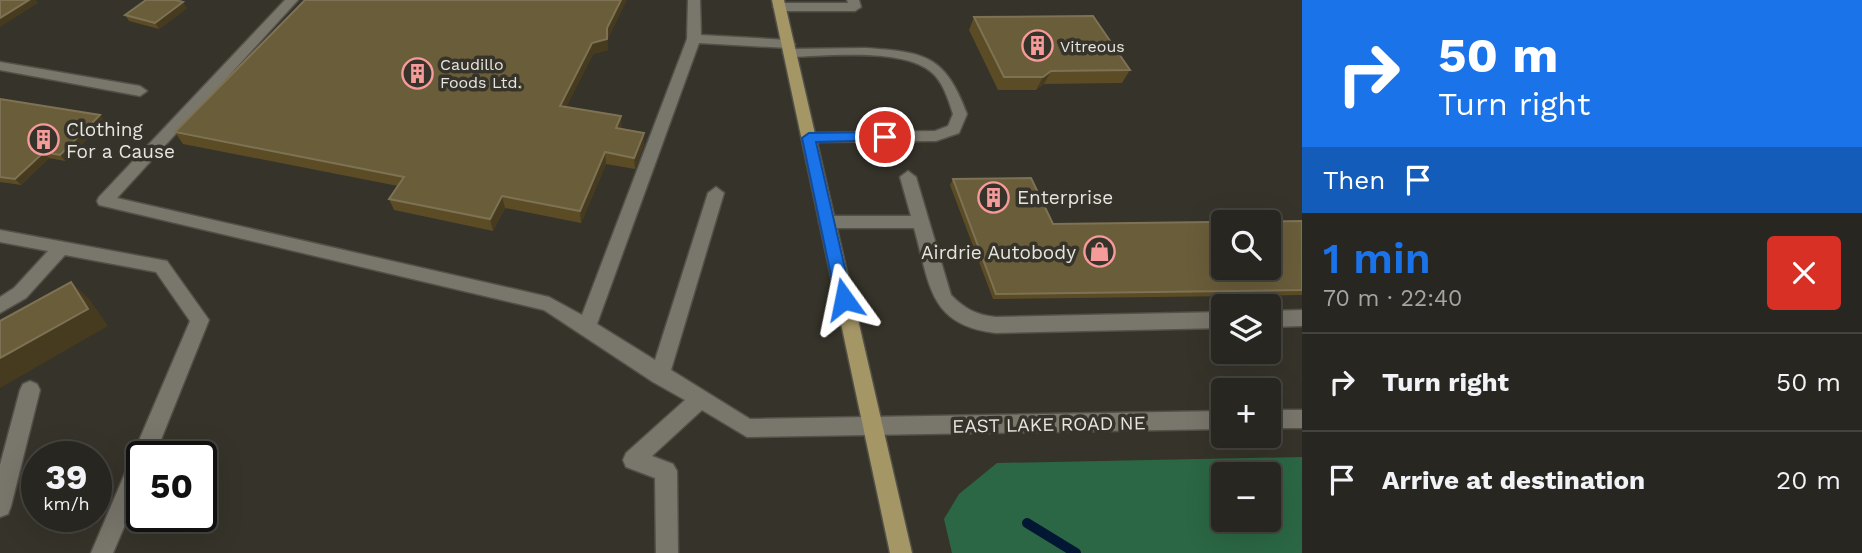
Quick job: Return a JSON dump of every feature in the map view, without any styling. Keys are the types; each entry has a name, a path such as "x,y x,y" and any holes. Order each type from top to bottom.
{"main road":[{"path":"778,3 901,553"}],"street":[{"name":"EAST LAKE ROAD NE","path":"292,0 260,31 105,201 549,303 660,376 747,428 874,428 1211,420"},
{"path":"586,328 694,39 694,0"},
{"path":"778,3 855,7 853,0"},
{"path":"694,39 907,58 934,67 950,86 960,114 954,129 936,136 809,138"},
{"path":"0,66 140,91"},
{"path":"908,177 943,299 958,314 977,323 996,325 1211,320"},
{"path":"660,376 716,193"},
{"path":"827,222 920,222"},
{"path":"0,236 161,266 200,320 149,441"},
{"path":"0,306 20,293 61,248"},
{"path":"1281,319 1302,318"},
{"path":"0,506 30,390"},
{"path":"667,553 666,471 634,460 700,399"},
{"path":"1281,419 1302,419"},
{"path":"102,553 126,496"}],"green space":[{"path":"1302,457 1302,553 952,553 944,519 959,494 997,463"}],"building":[{"path":"0,0 29,0 0,18"},
{"path":"146,0 183,2 155,23 125,15"},
{"name":"Caudillo Foods Ltd.","path":"305,0 621,0 607,28 607,39 592,43 560,106 621,116 616,128 644,133 634,158 605,152 580,211 502,196 490,219 389,199 404,177 175,132"},
{"name":"Vitreous","path":"1093,16 1130,70 1051,71 1043,77 1004,77 974,17"},
{"name":"Clothing For a Cause","path":"0,99 100,115 60,155 44,152 15,179 0,177"},
{"name":"Airdrie Autobody","path":"1031,178 1053,224 1211,222 1211,280 1281,280 1281,221 1302,221 1302,290 996,294 953,179"},
{"path":"71,282 88,309 0,358 0,321"}],"waterway":[{"path":"1027,523 1076,553"}],"place":[{"name":"Vitreous","path":"1037,46"},
{"name":"Caudillo Foods Ltd.","path":"417,73"},
{"name":"Clothing For a Cause","path":"43,140"},
{"name":"Enterprise","path":"994,197"},
{"name":"Airdrie Autobody","path":"1099,252"}],"route":[{"path":"844,299 809,138 885,137"}]}
